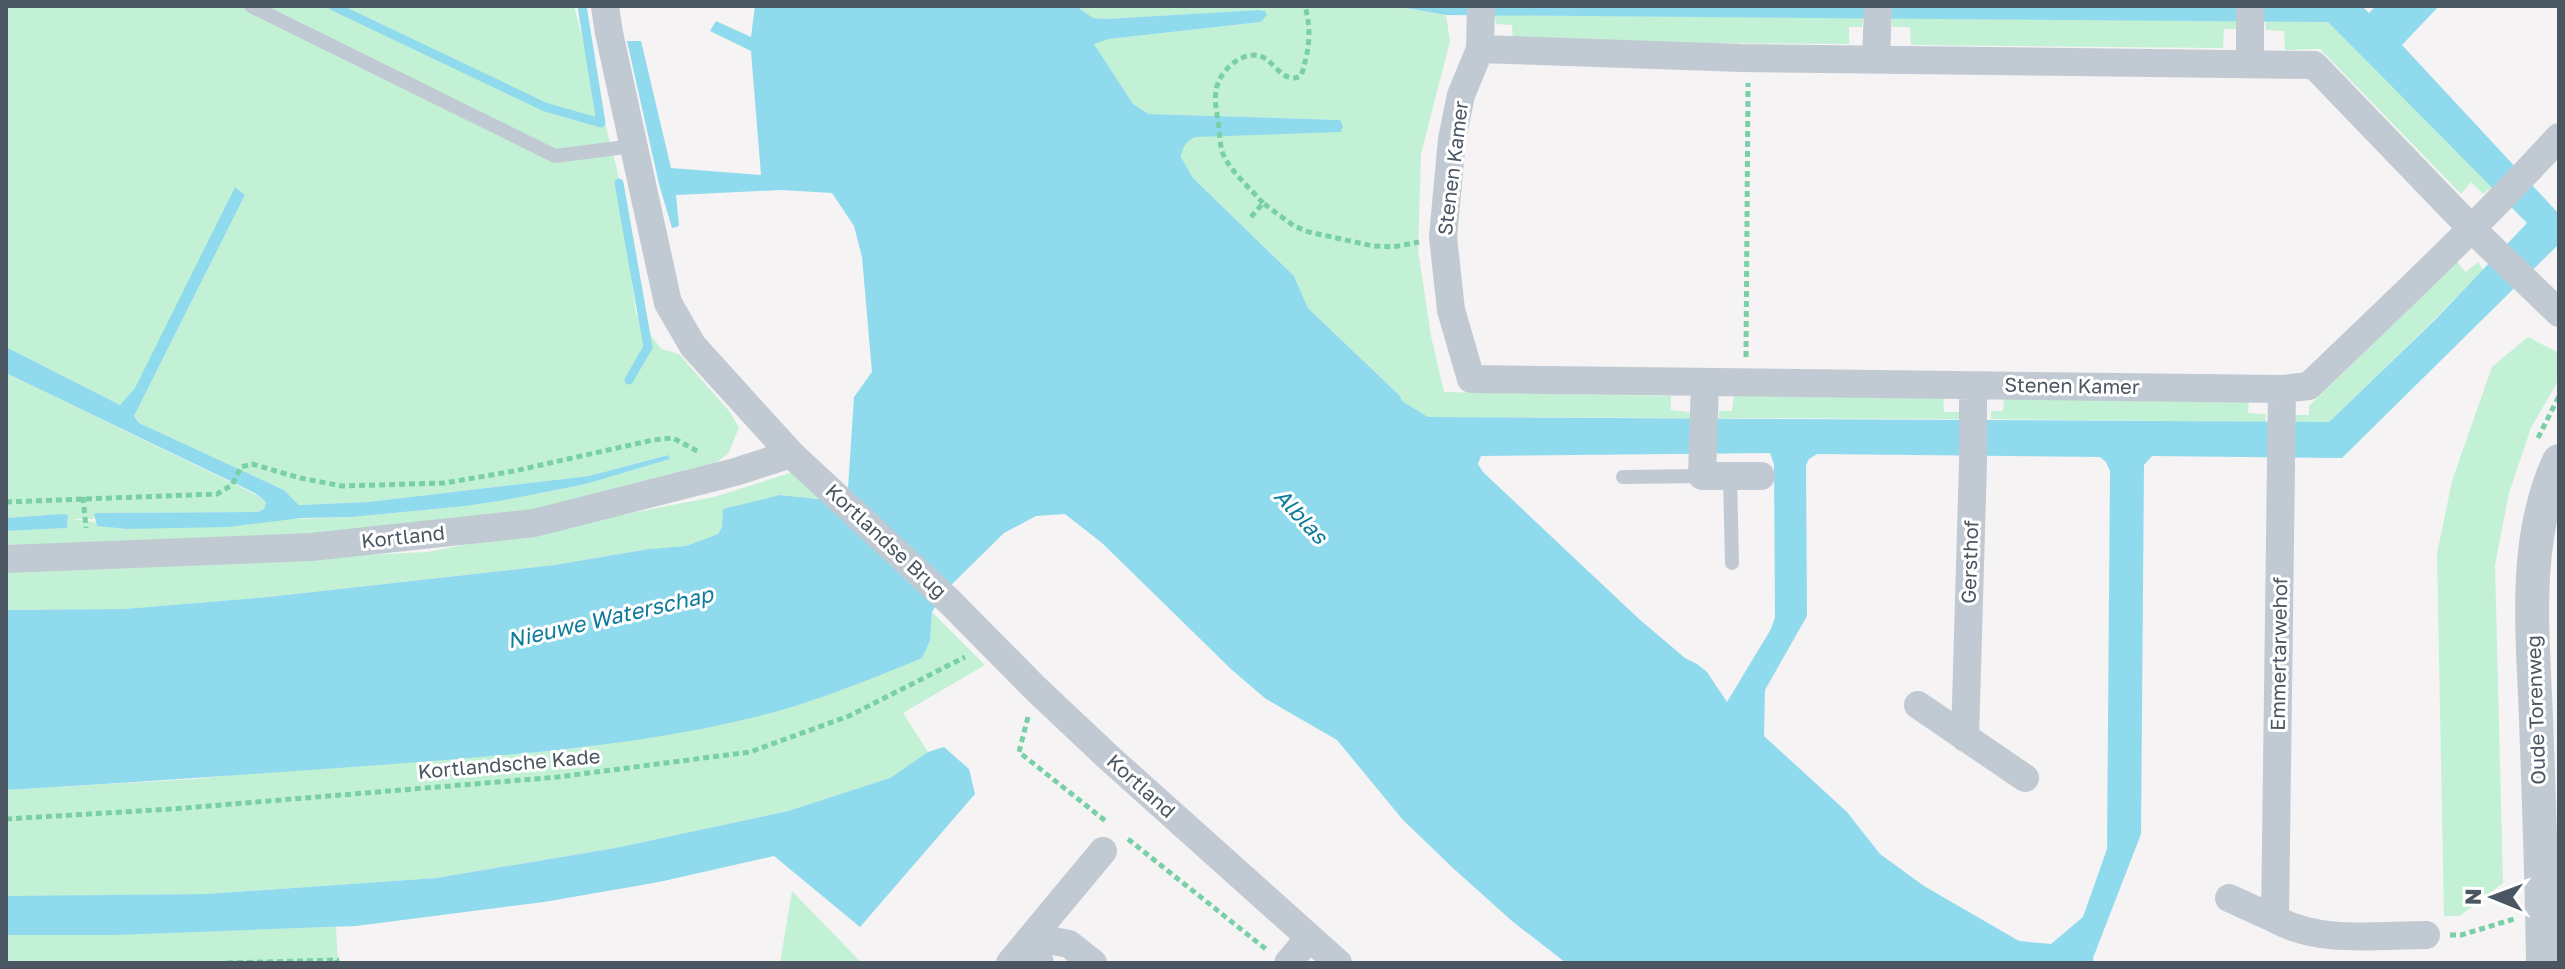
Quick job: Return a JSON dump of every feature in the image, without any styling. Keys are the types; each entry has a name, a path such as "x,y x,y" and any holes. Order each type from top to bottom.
{"street":[{"path":"605,6 668,303 693,346 791,454"},
{"path":"1481,6 1480,49 1748,58 2314,65 2559,313"},
{"path":"1876,59 1878,17"},
{"path":"2250,20 2250,63"},
{"name":"Stenen Kamer","path":"1480,49 1461,95 1452,139 1443,237 1451,310 1471,379 1704,390 1746,382 1973,398 2282,402 2309,386 2430,271 2480,236 2495,205 2559,137"},
{"path":"1704,390 1711,472 1761,476"},
{"name":"Gersthof","path":"1965,738 1973,398"},
{"name":"Emmertarwehof","path":"2275,919 2282,402"},
{"name":"Kortland","path":"6,559 311,547 534,523 735,472 791,454"},
{"name":"Kortlandse Brug","path":"791,454 950,602"},
{"name":"Oude Torenweg","path":"2543,963 2532,606 2541,512 2550,479 2559,461"},
{"name":"Kortland","path":"950,602 1036,689 1338,963"},
{"path":"1918,705 2025,778"},
{"path":"1036,950 1115,840"},
{"path":"2229,898 2291,928 2319,935 2426,935"},
{"path":"1279,958 1309,938"},
{"path":"1010,963 1036,950 1069,944 1093,963"}],"lane":[{"path":"251,6 555,156 633,146"},
{"path":"1623,477 1711,472 1732,563"}],"path":[{"path":"1305,6 1310,31 1309,51 1301,76 1288,78 1263,57 1254,55 1231,64 1221,76 1216,90 1217,110 1226,159 1263,203 1294,226 1309,232 1373,246 1393,247 1443,237"},
{"path":"1746,382 1748,58"},
{"path":"1251,217 1263,203"},
{"path":"6,502 217,494 232,485 241,467 252,464 342,486 445,483 673,438 735,472"},
{"name":"Kortlandsche Kade","path":"6,819 543,779 750,752 849,716 966,657 988,640"},
{"path":"1036,689 1019,752 1115,840 1279,958"},
{"path":"2426,935 2461,935 2514,919 2543,920"},
{"path":"227,963 337,960 337,963"}],"green space":[{"path":"6,6 574,6 617,169 636,314 661,349 679,354 730,412 739,428 728,454 699,474 563,506 338,535 6,550 6,531 67,528 68,519 61,514 6,518 6,373 266,502 264,509 258,512 97,513 94,519 71,519 95,522 97,526 352,517 466,506 586,484 670,459 667,455 589,476 368,502 299,505 284,490 139,423 134,416 245,195 235,187 135,389 120,405 6,347"},
{"path":"1076,6 1395,6 1446,15 1450,41 1421,154 1418,250 1431,336 1444,392 1671,396 1671,410 1689,412 1691,418 1428,417 1402,401 1308,308 1294,276 1193,178 1181,157 1183,147 1196,137 1340,120 1149,114 1133,104 1093,43 1261,22 1263,10 1105,19 1093,18"},
{"path":"1495,15 1863,18 1862,27 1849,27 1849,44 1513,42 1512,25 1496,24"},
{"path":"1892,18 2238,21 2238,29 2224,29 2223,48 1911,45 1910,27 1892,27"},
{"path":"2265,21 2328,22 2492,187 2483,194 2471,182 2461,194 2320,49 2285,50 2284,31 2266,30"},
{"path":"2457,262 2466,272 2478,262 2483,270 2329,422 2295,423 2295,415 2309,415 2309,406"},
{"path":"2528,337 2559,353 2559,379 2531,428 2509,493 2495,565 2503,883 2460,916 2444,916 2437,554 2452,481 2492,367"},
{"path":"1734,396 1943,396 1944,412 1960,412 1960,419 1719,418 1719,411 1732,411"},
{"path":"2004,399 2249,400 2248,413 2266,414 2265,422 1991,419 1991,411 2003,411"},
{"path":"793,472 818,499 780,495 767,499 722,527 718,534 686,546 554,565 268,597 124,609 6,610 6,571 427,552 714,497"},
{"path":"932,612 985,665 903,713 928,752 890,778 788,811 615,848 436,878 206,894 71,896 74,935 336,927 338,963 6,963 6,790 196,779 791,707 922,658 930,641"},
{"path":"792,891 853,954 861,963 780,963"}],"water":[{"path":"755,6 1076,6 1093,18 1105,19 1265,11 1267,15 1261,22 1109,39 1094,44 1133,104 1149,114 1340,120 1343,126 1341,132 1196,137 1186,144 1181,157 1193,178 1294,276 1308,308 1402,401 1428,417 2329,422 2437,318 2527,223 2328,22 1446,15 1395,6 2362,6 2369,13 2376,6 2439,6 2402,45 2559,214 2559,244 2342,458 2152,456 2144,465 2141,834 2093,958 2094,963 1566,963 1512,921 1403,820 1337,740 1266,699 1232,670 1102,543 1065,514 1036,516 1004,533 944,592 932,612 930,641 922,658 792,707 691,731 535,752 6,790 6,610 124,609 268,597 554,565 686,546 718,534 722,527 723,509 780,495 818,499 848,488 854,397 872,372 862,257 854,226 832,193 781,190 676,195 679,226 672,228 627,41 641,41 671,168 761,175 751,51 710,31 716,21 751,37","holes":["1770,453 1774,464 1775,617 1771,629 1727,702 1707,672 1685,658 1639,619 1478,464 1481,456","1817,454 2100,457 2106,462 2110,471 2107,849 2083,917 2051,944 2019,941 1924,886 1880,854 1847,812 1764,736 1765,690 1807,616 1806,465"]},
{"path":"235,187 245,195 134,416 139,423 284,490 299,505 368,502 589,476 668,455 670,459 586,484 466,506 352,517 302,518 228,527 128,529 97,526 94,514 97,513 258,512 264,509 266,502 255,493 6,373 6,347 120,405 135,388"},
{"path":"68,515 67,528 6,531 6,518"},
{"path":"944,747 969,769 975,794 860,927 774,856 659,882 544,902 356,926 116,935 6,935 6,896 206,894 436,878 615,848 788,811 890,778 928,752"}],"waterway":[{"path":"333,6 545,107 601,123 582,6"},
{"path":"619,183 648,347 629,380"}],"water label":[{"name":"Alblas","path":"1301,516"},
{"name":"Nieuwe Waterschap","path":"610,617"}]}
